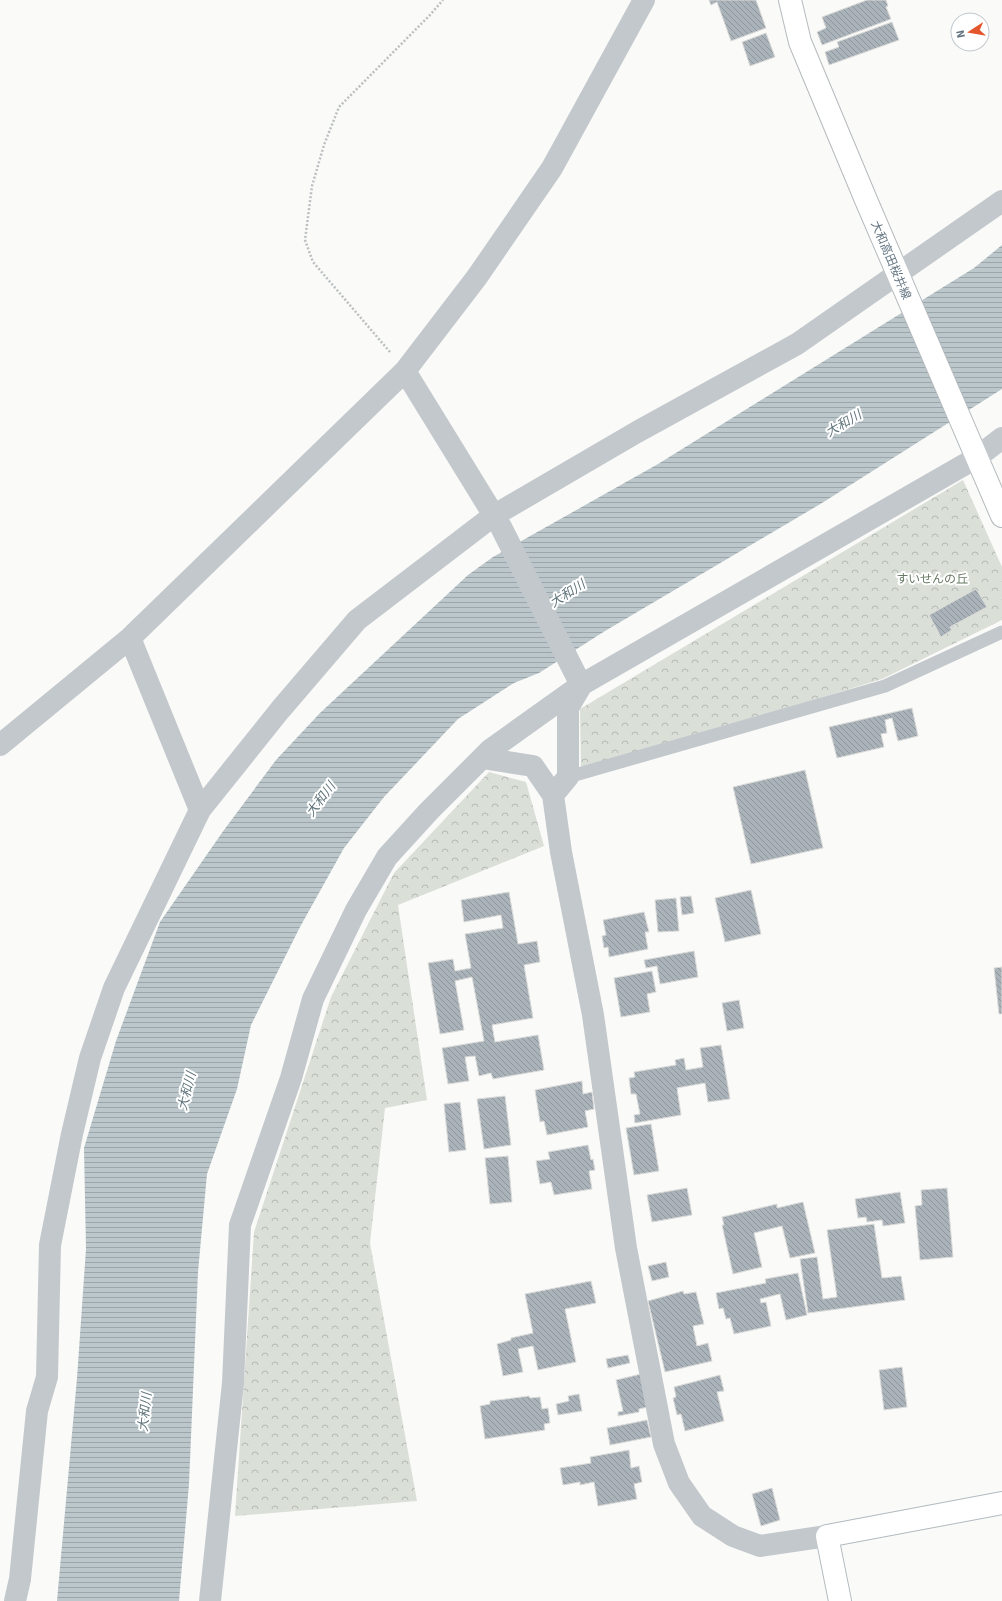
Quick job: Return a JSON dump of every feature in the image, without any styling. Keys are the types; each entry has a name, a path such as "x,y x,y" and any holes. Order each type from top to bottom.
{"main road":[{"name":"大和高田桜井線","path":"790,0 800,42 900,281 1002,516"},
{"path":"840,1601 827,1536 1002,1503"}],"street":[{"path":"0,745 130,638 405,371 477,277 552,168 644,0"},
{"path":"15,1601 20,1579 37,1411 47,1377 50,1245 72,1134 90,1058 114,988 200,810 280,710 357,620 497,522 636,432 797,344 900,281 1002,201"},
{"path":"405,371 497,522 579,680 568,708 568,777 553,795"},
{"path":"210,1601 233,1383 240,1225 291,1078 313,999 356,910 387,857 428,811 490,750 579,680 973,451 1002,438"},
{"path":"130,638 200,810"},
{"path":"482,758 533,766 553,795 561,852 593,1015 626,1248 664,1444 679,1483 702,1516 733,1536 760,1546 827,1536"}],"lane":[{"path":"568,777 885,686 1002,632"}],"path":[{"path":"405,371 352,306 313,262 305,240 312,186 324,145 339,107 443,0"}],"green space":[{"name":"すいせんの丘","path":"963,480 1002,567 1002,620 882,679 581,772 580,709"},
{"path":"489,772 526,782 544,846 398,905 427,1100 385,1108 370,1243 417,1501 235,1516 254,1232 331,997 394,873"}],"water":[{"name":"大和川","path":"1002,245 1002,389 822,503 605,631 539,673 514,683 458,719 384,797 344,848 300,927 251,1025 237,1089 207,1174 198,1272 189,1484 179,1601 57,1601 77,1378 86,1249 84,1148 116,1041 160,922 224,830 276,760 320,713 468,575 493,557 658,464 974,268"}],"building":[{"path":"709,0 756,0 766,28 731,41 717,2 711,5"},
{"path":"867,0 886,0 888,6 886,7 891,19 822,45 817,32 826,28 822,17"},
{"path":"892,22 899,40 829,65 825,52 839,47 837,42"},
{"path":"766,33 775,57 750,66 742,42"},
{"path":"976,589 987,607 950,627 952,630 941,637 929,615"},
{"path":"912,708 918,736 898,741 892,718 885,720 887,733 881,734 884,747 837,758 829,727"},
{"path":"805,770 823,848 751,864 733,787"},
{"path":"751,890 761,934 725,942 715,898"},
{"path":"509,892 518,944 537,941 540,962 524,965 533,1018 492,1025 495,1042 538,1035 544,1070 493,1079 491,1073 479,1076 475,1056 465,1057 469,1081 448,1084 442,1048 484,1041 472,977 455,981 464,1030 440,1034 428,963 453,959 455,971 471,968 465,934 503,928 501,915 464,922 461,900"},
{"path":"691,896 694,913 682,915 680,897"},
{"path":"676,898 679,931 658,932 655,900"},
{"path":"644,912 649,932 645,932 648,949 609,957 608,947 604,948 602,936 606,935 603,920"},
{"path":"694,951 698,977 660,984 657,966 646,968 644,960"},
{"path":"1002,967 1002,1014 999,1014 994,968"},
{"path":"652,971 656,992 647,994 650,1012 621,1017 614,978"},
{"path":"739,1000 744,1028 727,1031 722,1003"},
{"path":"721,1045 730,1099 708,1102 705,1083 677,1088 681,1115 635,1123 634,1115 640,1114 636,1094 631,1094 629,1078 635,1077 634,1072 676,1065 675,1060 684,1058 686,1070 703,1067 700,1048"},
{"path":"582,1081 583,1094 592,1092 594,1109 585,1111 588,1127 547,1135 544,1121 540,1122 535,1090"},
{"path":"505,1096 511,1145 484,1149 477,1099"},
{"path":"460,1102 466,1150 449,1152 444,1104"},
{"path":"651,1124 659,1171 634,1175 626,1128"},
{"path":"588,1145 595,1170 589,1171 592,1189 554,1195 551,1182 540,1184 536,1161 550,1159 548,1152"},
{"path":"508,1156 512,1202 490,1204 485,1158"},
{"path":"687,1188 692,1215 652,1222 647,1195"},
{"path":"947,1188 953,1257 920,1260 915,1206 922,1205 921,1190"},
{"path":"900,1192 905,1223 883,1226 882,1220 867,1222 866,1217 858,1218 855,1199"},
{"path":"803,1202 815,1253 790,1258 782,1226 754,1233 762,1267 733,1274 722,1225 724,1225 722,1217 777,1204 777,1208"},
{"path":"874,1224 882,1278 901,1276 905,1300 808,1313 800,1259 817,1257 823,1299 837,1297 827,1230"},
{"path":"666,1262 669,1277 652,1281 648,1266"},
{"path":"798,1273 807,1315 786,1320 780,1294 760,1299 761,1303 766,1302 771,1326 734,1334 730,1318 726,1319 723,1308 719,1309 716,1293 766,1283 765,1279"},
{"path":"591,1281 596,1303 565,1309 576,1362 538,1370 533,1346 518,1349 523,1372 503,1376 497,1344 511,1340 511,1338 533,1333 525,1294"},
{"path":"683,1291 684,1294 696,1292 704,1324 693,1326 697,1346 708,1343 712,1361 665,1372 648,1301"},
{"path":"628,1355 630,1363 608,1368 606,1359"},
{"path":"902,1367 907,1407 884,1410 879,1370"},
{"path":"641,1374 648,1407 639,1409 639,1412 618,1416 618,1412 623,1411 616,1380"},
{"path":"720,1375 724,1391 717,1392 724,1421 685,1431 681,1414 677,1415 673,1398 676,1397 674,1387"},
{"path":"579,1394 582,1411 558,1415 556,1404 569,1401 568,1396"},
{"path":"529,1396 530,1398 540,1397 542,1409 548,1408 550,1423 544,1424 545,1430 485,1439 480,1406 490,1404 490,1401"},
{"path":"647,1420 651,1437 610,1445 607,1428"},
{"path":"629,1450 631,1468 639,1466 642,1482 634,1484 637,1499 598,1506 594,1482 580,1485 580,1482 563,1485 560,1468 591,1463 590,1457"},
{"path":"772,1488 780,1520 761,1526 752,1494"}]}
